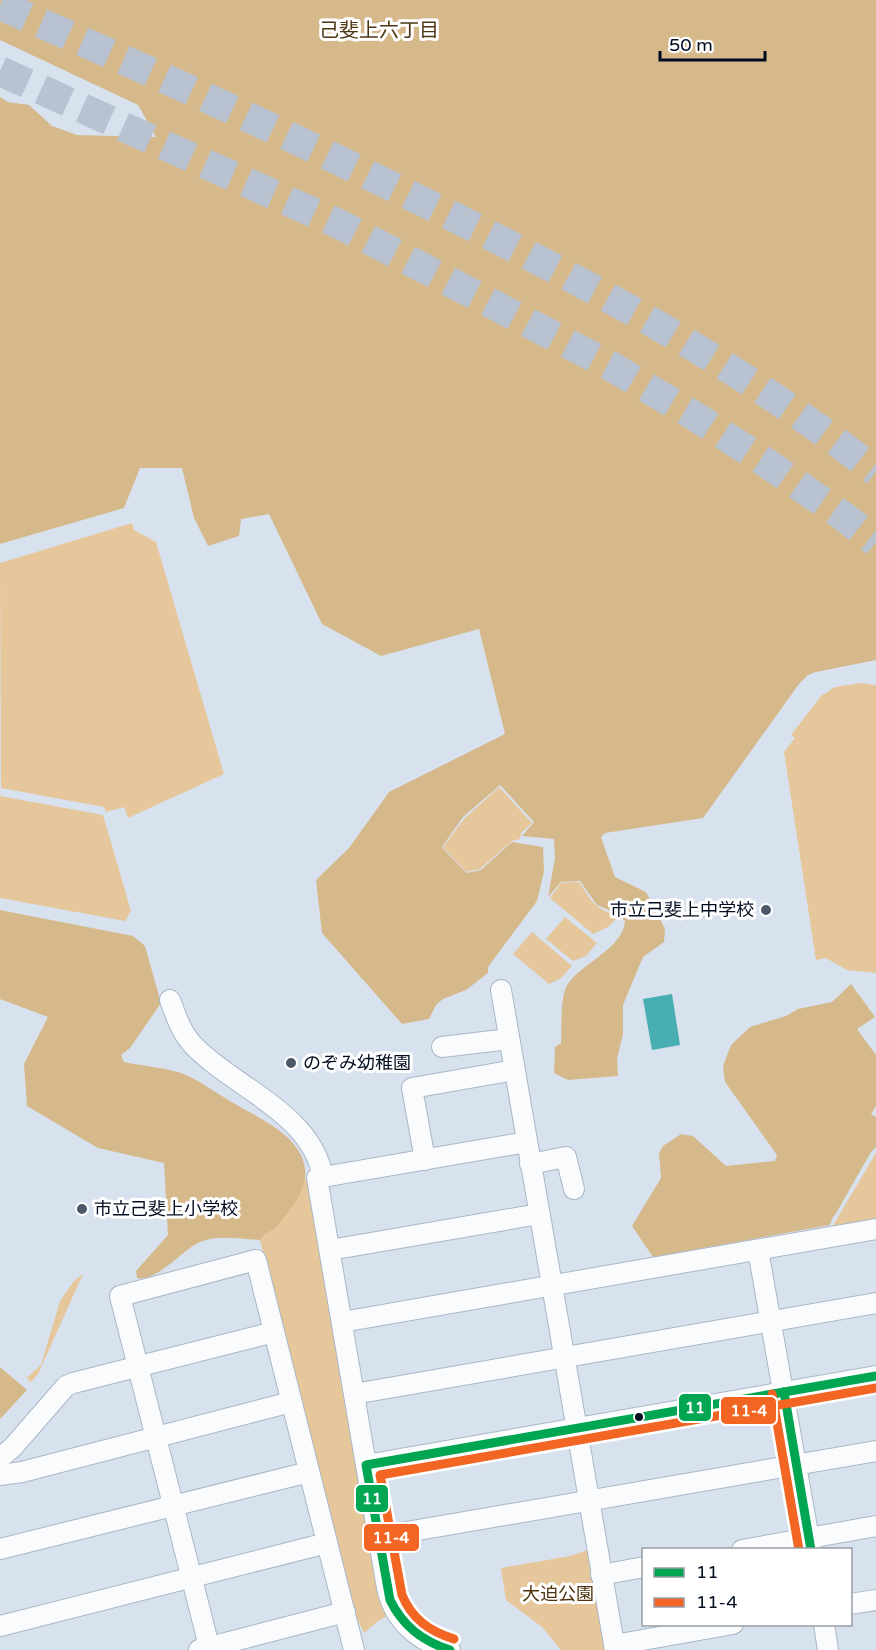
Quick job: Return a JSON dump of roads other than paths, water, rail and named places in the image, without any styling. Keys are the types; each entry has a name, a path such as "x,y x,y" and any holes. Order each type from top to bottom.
{"street":[{"path":"501,990 614,1648 723,1626"},
{"path":"170,1000 179,1025 197,1049 300,1129 314,1148 324,1177"},
{"path":"442,1047 509,1039"},
{"path":"425,1160 412,1088 514,1070"},
{"path":"450,1650 425,1640 408,1628 389,1597 317,1178 527,1142"},
{"path":"530,1164 566,1157 574,1189"},
{"path":"330,1250 539,1214"},
{"path":"342,1322 876,1229"},
{"path":"758,1250 810,1544"},
{"path":"345,1612 206,1649 191,1576 120,1296 256,1260 291,1402 345,1612 354,1650"},
{"path":"354,1394 876,1304"},
{"path":"0,1458 14,1447 66,1386 274,1332"},
{"path":"366,1464 876,1376"},
{"path":"0,1475 22,1472 291,1402"},
{"path":"378,1537 876,1451"},
{"path":"0,1550 309,1472"},
{"path":"765,1548 810,1544 876,1526"},
{"path":"0,1626 327,1543"},
{"path":"601,1575 642,1567"},
{"path":"852,1604 876,1600"},
{"path":"824,1626 828,1650"}],"water":[{"path":"672,994 680,1045 652,1050 643,999"}],"tunnel":[{"path":"0,5 289,136 556,270 721,363 826,434 876,472"},
{"path":"0,71 341,225 609,365 693,415 765,462 876,542"}],"place":[{"name":"市立己斐上中学校","path":"766,910"},
{"name":"のぞみ幼稚園","path":"291,1063"},
{"name":"市立己斐上小学校","path":"82,1209"}],"district":[{"name":"己斐上六丁目","path":"379,30"}],"park label":[{"name":"大迫公園","path":"558,1594"}]}
